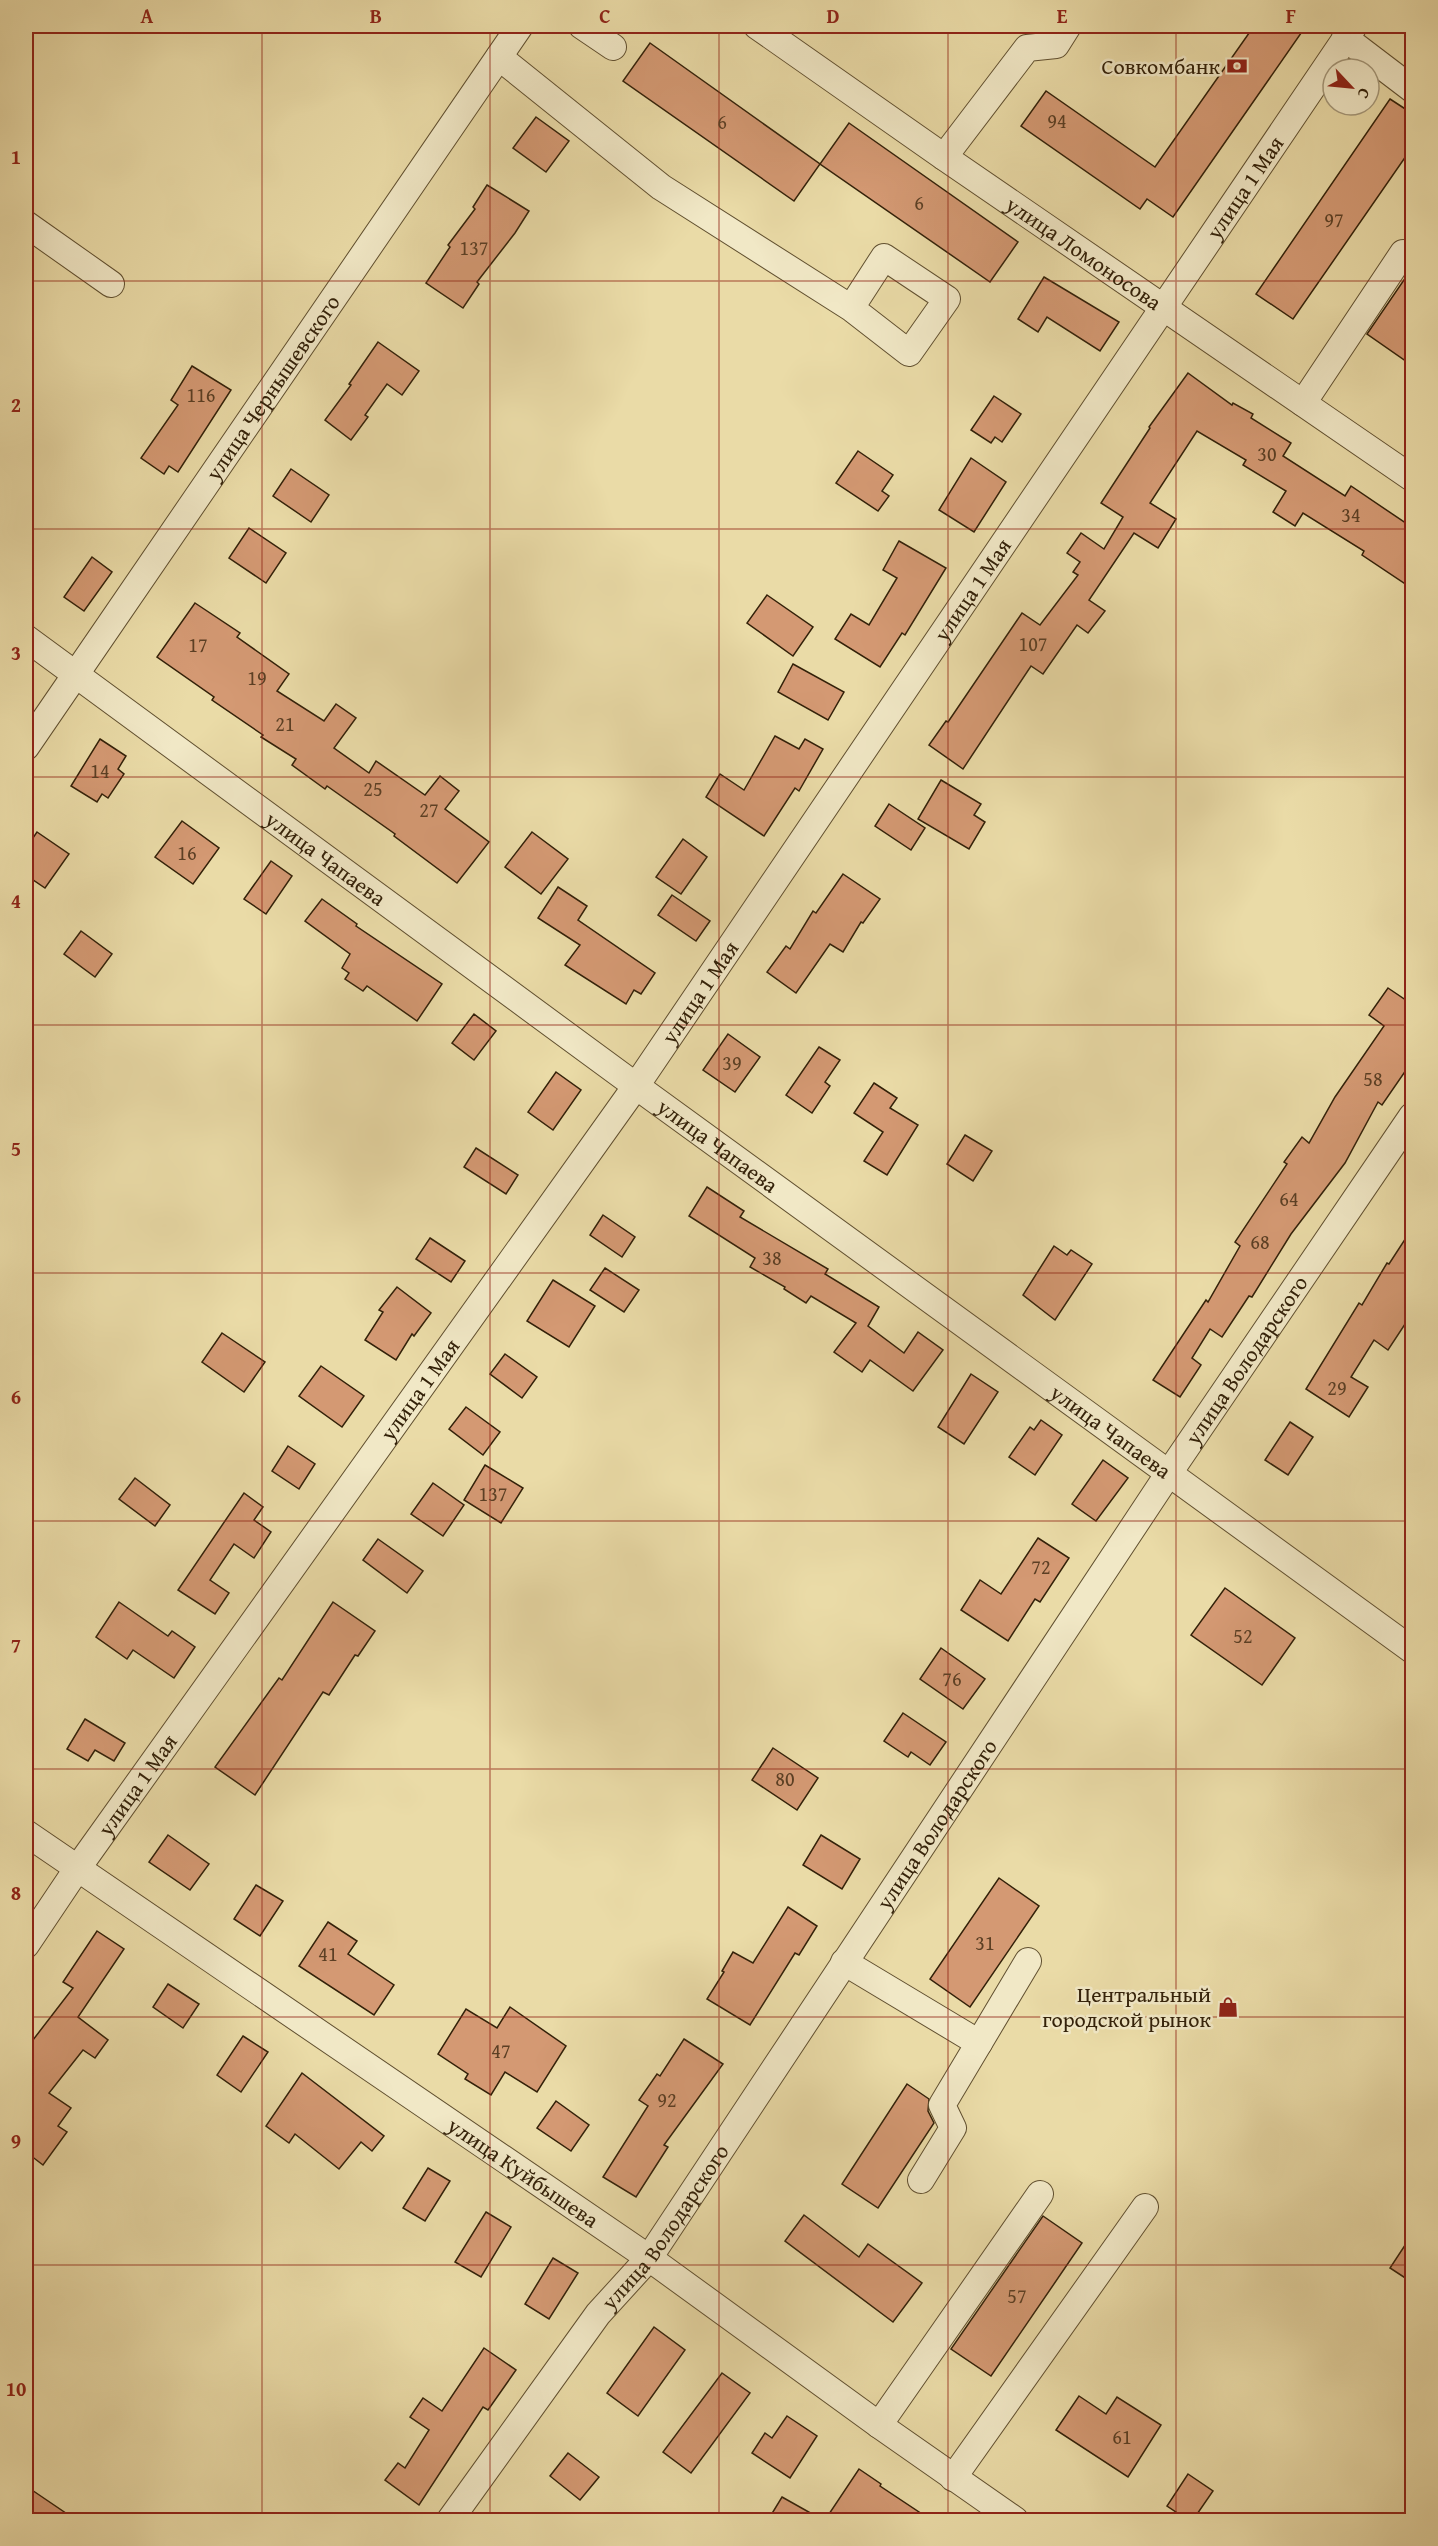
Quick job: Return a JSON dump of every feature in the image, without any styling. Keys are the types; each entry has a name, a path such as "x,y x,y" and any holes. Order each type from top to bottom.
{"street":[{"name":"улица Чернышевского","path":"26,747 520,26"},
{"path":"582,26 613,47"},
{"name":"улица Ломоносова","path":"757,26 1413,478"},
{"path":"944,157 1027,48 1056,45 1068,26"},
{"path":"1349,32 1413,89"},
{"name":"улица 1 Мая","path":"26,1945 77,1869 636,1086 1349,32"},
{"path":"499,57 661,187 851,308"},
{"path":"26,224 111,284"},
{"path":"1303,403 1403,253 1413,260"},
{"name":"улица Чапаева","path":"26,638 636,1086 1413,1650"},
{"name":"улица Володарского","path":"450,2520 598,2314 649,2258 1168,1473 1413,1116"},
{"name":"улица Куйбышева","path":"26,1833 649,2258 953,2478 1015,2520"},
{"path":"921,2180 953,2128 942,2105 1028,1961"},
{"path":"844,1962 979,2043"},
{"path":"879,2425 1040,2194"},
{"path":"953,2478 1145,2207"}],"building":[{"path":"1254,26 1306,26 1173,217 1147,199 1140,209 1021,126 1046,91 1155,167"},
{"path":"650,43 820,164 794,201 623,81"},
{"path":"1390,99 1413,114 1413,146 1293,319 1256,294 1378,117 1381,117 1381,112"},
{"path":"536,117 569,141 546,172 513,148"},
{"path":"849,123 1018,242 990,282 820,164"},
{"path":"487,185 529,211 477,282 479,284 463,308 426,283 450,247 448,245 475,209 473,207"},
{"path":"1408,274 1413,275 1413,366 1367,334"},
{"path":"1044,277 1119,322 1100,351 1047,317 1038,332 1018,319"},
{"path":"378,342 419,371 402,395 387,384 365,415 368,417 351,440 325,420 351,385 349,384"},
{"path":"192,366 231,390 178,472 169,466 164,474 141,458 178,405 171,400"},
{"path":"1188,373 1232,405 1233,403 1253,414 1251,418 1291,443 1283,456 1345,496 1351,486 1413,528 1413,589 1362,555 1364,551 1303,513 1295,526 1273,512 1286,491 1243,465 1246,460 1197,431 1150,503 1176,519 1158,548 1134,533 1089,600 1105,611 1088,633 1077,625 1043,674 1031,666 963,769 929,745 946,721 948,722 1022,613 1040,625 1078,575 1073,572 1080,562 1067,553 1081,533 1104,549 1123,517 1101,503 1149,427"},
{"path":"994,396 1021,414 1002,442 995,437 991,443 971,430"},
{"path":"858,451 893,475 882,491 889,496 878,511 836,483"},
{"path":"971,458 1006,482 974,532 939,510"},
{"path":"291,469 329,495 311,522 273,496"},
{"path":"249,528 286,553 266,583 229,558"},
{"path":"899,541 946,568 905,635 902,633 880,667 835,639 851,614 869,625 897,578 883,570"},
{"path":"92,557 112,572 84,611 64,597"},
{"path":"767,595 813,627 793,656 747,623"},
{"path":"195,603 240,633 237,637 289,674 277,691 324,721 336,704 356,718 334,748 369,773 376,761 425,795 440,776 459,791 445,809 489,842 457,883 394,836 395,834 327,786 325,789 292,765 296,759 261,737 263,735 212,700 214,697 157,657"},
{"path":"793,664 844,692 828,720 778,692"},
{"path":"775,736 799,749 805,739 823,749 799,791 795,788 764,836 706,797 720,774 744,790"},
{"path":"100,739 126,756 118,769 124,774 108,798 102,794 97,802 71,786"},
{"path":"941,780 981,804 974,815 985,822 969,849 918,819"},
{"path":"889,804 925,828 911,850 875,826"},
{"path":"182,821 219,848 193,884 155,857"},
{"path":"37,832 69,854 45,888 26,875 26,848"},
{"path":"532,832 568,859 541,894 505,867"},
{"path":"683,839 707,857 681,894 656,877"},
{"path":"271,861 292,876 266,914 244,899"},
{"path":"843,874 880,899 863,923 861,922 843,952 830,944 796,993 767,972 786,946 790,949 813,911 816,913"},
{"path":"558,887 587,906 578,920 655,973 641,994 634,990 626,1004 565,965 580,945 538,918"},
{"path":"672,895 710,921 696,941 658,915"},
{"path":"322,899 357,924 356,926 442,984 417,1021 367,986 363,991 345,979 349,973 342,968 350,954 305,921"},
{"path":"81,931 112,954 95,977 64,954"},
{"path":"1388,988 1413,1005 1413,1060 1382,1105 1378,1102 1345,1163 1291,1234 1252,1297 1249,1296 1222,1337 1210,1329 1192,1358 1201,1365 1180,1397 1153,1380 1206,1300 1208,1302 1240,1246 1235,1242 1287,1164 1284,1162 1302,1137 1309,1143 1335,1097 1384,1026 1369,1015"},
{"path":"474,1014 496,1031 474,1060 452,1043"},
{"path":"728,1034 760,1057 735,1092 703,1070"},
{"path":"819,1047 840,1060 825,1082 830,1086 812,1113 786,1095"},
{"path":"556,1072 581,1090 553,1130 528,1112"},
{"path":"874,1083 897,1098 890,1108 918,1125 887,1175 864,1161 883,1132 854,1113"},
{"path":"965,1135 992,1151 973,1181 947,1164"},
{"path":"476,1148 518,1175 506,1194 464,1167"},
{"path":"707,1187 744,1211 740,1217 828,1269 825,1274 879,1307 868,1326 904,1353 918,1332 943,1350 913,1391 870,1360 862,1372 834,1352 856,1323 811,1296 806,1303 784,1289 785,1287 750,1267 755,1258 689,1216"},
{"path":"603,1215 635,1237 622,1257 590,1235"},
{"path":"1413,1227 1413,1312 1388,1350 1374,1340 1351,1377 1368,1387 1349,1417 1306,1389 1359,1303 1362,1305 1387,1263 1389,1264"},
{"path":"430,1238 465,1261 451,1282 416,1259"},
{"path":"1054,1246 1067,1255 1071,1250 1092,1264 1055,1320 1023,1295"},
{"path":"605,1268 639,1290 624,1312 590,1290"},
{"path":"553,1280 595,1306 569,1347 527,1321"},
{"path":"397,1287 431,1313 414,1336 412,1334 396,1360 365,1340 383,1312 379,1310"},
{"path":"222,1333 265,1362 244,1392 202,1362"},
{"path":"505,1354 537,1377 522,1398 490,1374"},
{"path":"321,1366 364,1396 342,1427 299,1396"},
{"path":"971,1374 998,1392 964,1444 938,1427"},
{"path":"466,1407 500,1432 483,1455 449,1429"},
{"path":"1041,1420 1062,1435 1035,1475 1009,1457 1030,1427 1034,1430"},
{"path":"1290,1422 1313,1437 1288,1475 1265,1460"},
{"path":"288,1446 315,1464 299,1489 272,1471"},
{"path":"1103,1460 1128,1478 1096,1521 1072,1504"},
{"path":"485,1465 523,1488 501,1523 464,1500"},
{"path":"135,1478 170,1505 155,1526 119,1499"},
{"path":"433,1483 464,1505 443,1536 411,1514"},
{"path":"244,1493 263,1507 254,1520 271,1532 254,1558 234,1544 210,1580 229,1593 215,1614 178,1590"},
{"path":"1038,1538 1069,1558 1040,1602 1035,1599 1008,1641 961,1610 980,1580 1001,1594"},
{"path":"378,1539 423,1571 407,1593 363,1560"},
{"path":"1225,1588 1295,1638 1262,1685 1191,1635"},
{"path":"119,1602 168,1636 172,1631 195,1647 174,1678 133,1650 127,1659 96,1637"},
{"path":"333,1602 375,1631 358,1656 355,1655 329,1695 323,1692 255,1795 215,1767 279,1678 282,1680"},
{"path":"941,1648 985,1679 963,1709 920,1679"},
{"path":"903,1713 946,1742 930,1765 911,1752 908,1757 884,1741"},
{"path":"85,1719 125,1743 114,1761 95,1750 88,1761 67,1749"},
{"path":"773,1748 818,1778 797,1810 752,1780"},
{"path":"168,1835 209,1864 190,1890 149,1862"},
{"path":"821,1835 860,1859 842,1889 803,1865"},
{"path":"999,1878 1039,1906 970,2007 930,1979"},
{"path":"256,1885 283,1901 260,1936 234,1919"},
{"path":"788,1907 817,1926 799,1955 795,1953 750,2025 707,1999 724,1972 722,1971 733,1952 753,1963"},
{"path":"328,1922 357,1941 348,1954 394,1985 374,2015 299,1966"},
{"path":"97,1931 124,1949 78,2017 108,2040 95,2058 83,2050 49,2093 71,2108 58,2126 67,2132 43,2165 26,2152 26,2049 73,1988 63,1982"},
{"path":"168,1984 199,2004 183,2028 153,2007"},
{"path":"510,2007 566,2046 537,2092 505,2072 491,2095 465,2079 468,2074 438,2054 466,2009 497,2028"},
{"path":"243,2036 268,2052 241,2092 217,2075"},
{"path":"684,2039 723,2064 664,2145 668,2147 636,2197 603,2177 648,2106 639,2100 657,2074 660,2076"},
{"path":"302,2073 384,2136 372,2151 361,2142 339,2169 295,2134 289,2143 266,2126"},
{"path":"907,2084 929,2099 928,2111 934,2123 878,2208 842,2184"},
{"path":"556,2101 589,2125 571,2151 537,2128"},
{"path":"428,2168 450,2181 425,2221 403,2208"},
{"path":"486,2212 511,2227 481,2277 455,2262"},
{"path":"804,2215 859,2257 868,2244 922,2283 893,2322 785,2241"},
{"path":"1043,2216 1082,2243 991,2376 951,2349"},
{"path":"1413,2233 1413,2283 1390,2268"},
{"path":"553,2258 578,2273 549,2319 525,2304"},
{"path":"654,2327 685,2350 638,2416 607,2393"},
{"path":"484,2348 516,2370 488,2410 483,2407 419,2505 385,2480 398,2463 405,2468 429,2430 410,2417 423,2398 442,2411"},
{"path":"722,2373 750,2393 691,2473 663,2452"},
{"path":"1079,2396 1106,2414 1117,2397 1161,2425 1128,2477 1056,2430"},
{"path":"787,2416 817,2436 790,2478 752,2453 765,2433 772,2438"},
{"path":"568,2453 599,2477 580,2500 550,2476"},
{"path":"859,2469 881,2484 880,2486 931,2520 825,2520"},
{"path":"1188,2474 1213,2491 1193,2520 1188,2520 1167,2506"},
{"path":"26,2486 76,2520 26,2520"},
{"path":"782,2497 823,2520 768,2520"}],"place":[{"name":"Совкомбанк","path":"1237,66"},
{"name":"Центральный городской рынок","path":"1228,2007"}]}
